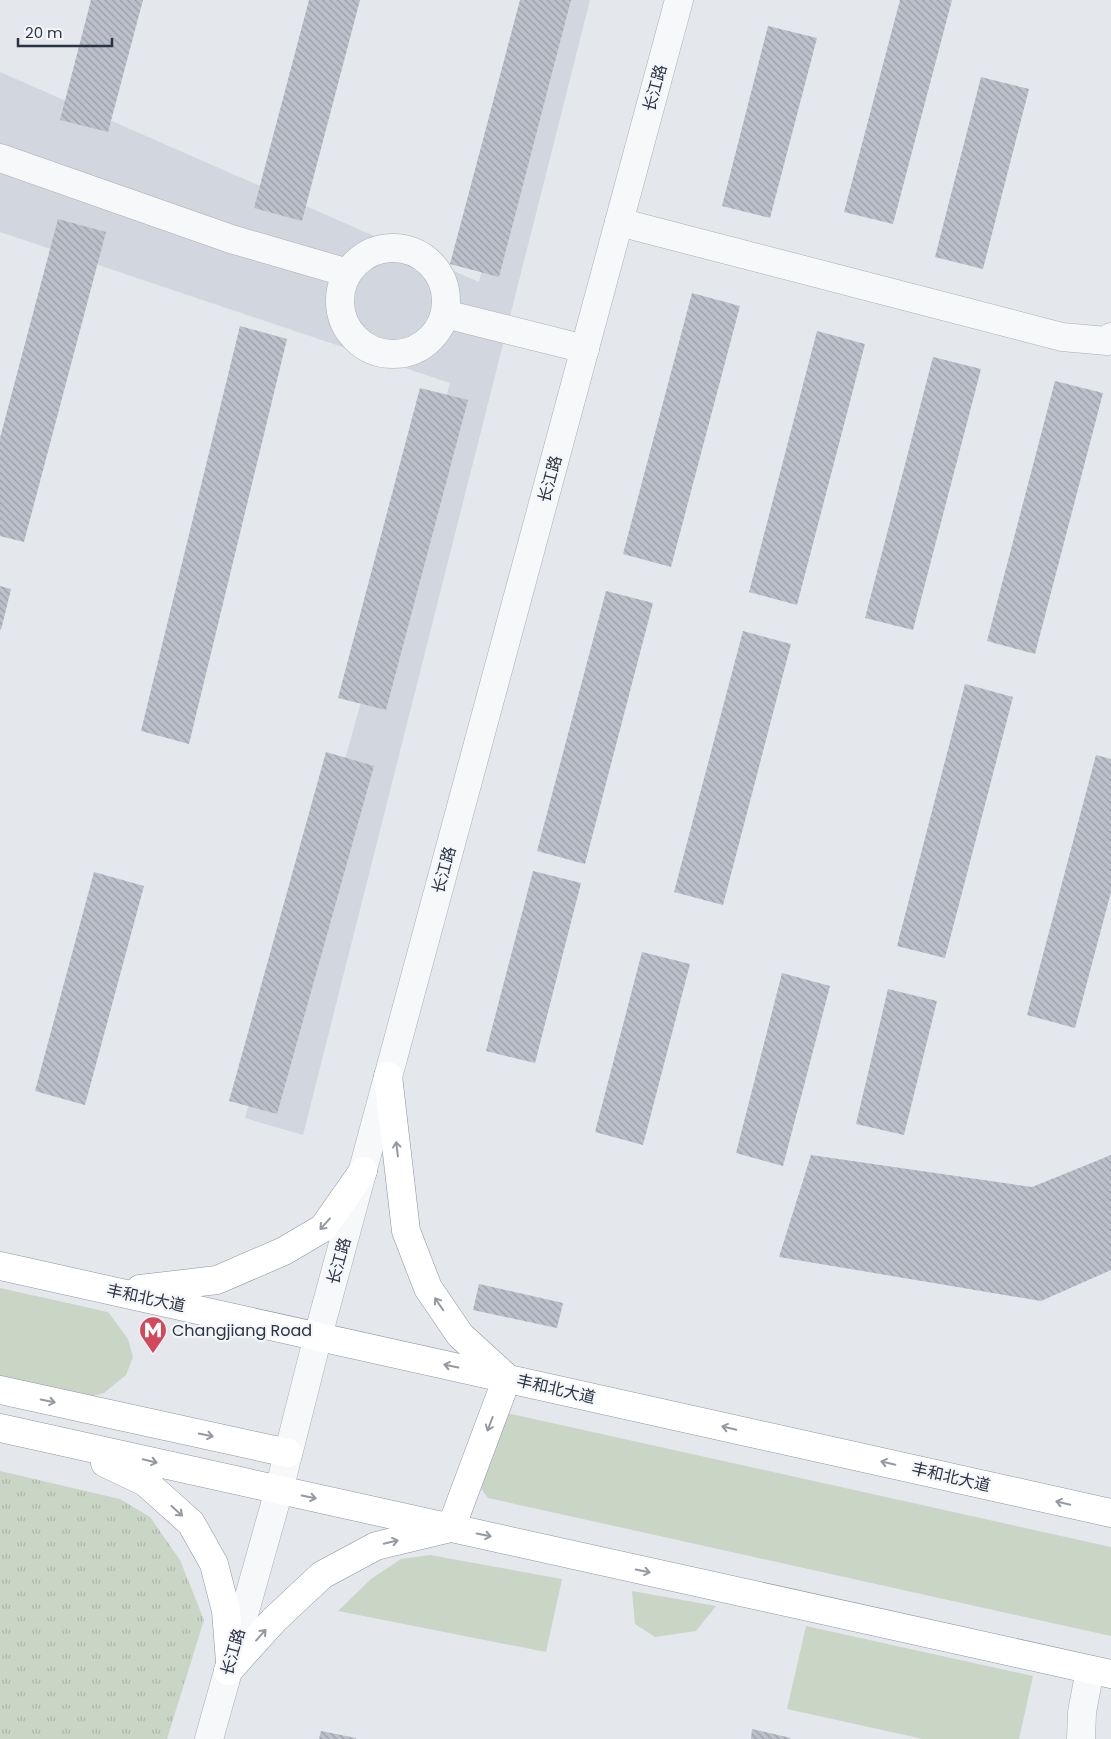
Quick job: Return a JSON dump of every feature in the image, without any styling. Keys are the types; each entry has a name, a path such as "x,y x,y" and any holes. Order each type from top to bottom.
{"highway":[{"path":"388,1076 406,1231 428,1288 460,1335 507,1378 451,1528"},
{"path":"116,1292 217,1280 284,1251 323,1228 363,1171"},
{"name":"丰和北大道","path":"0,1266 1111,1513"},
{"path":"0,1390 288,1453"},
{"path":"0,1428 1101,1672"},
{"path":"61,1442 145,1482 191,1523 214,1564 226,1611 229,1666"},
{"path":"229,1666 274,1620 322,1576 376,1546 451,1528"}],"street":[{"name":"长江路","path":"209,1739 279,1490 318,1336 679,0"},
{"path":"0,158 231,239 348,273"},
{"path":"619,222 1062,337 1106,341 1111,337"},
{"path":"390,248 407,250 422,256 434,267 442,282 446,298 445,314 437,331 425,344 408,352 390,354 372,350 357,340 347,326 341,308 342,290 348,273 360,260 374,252 390,248"},
{"path":"445,314 585,349"},
{"path":"1082,1739 1082,1712 1101,1672"}],"shaded area":[{"path":"551,0 590,0 303,1135 245,1118 450,383 0,232 0,72 479,282"}],"green space":[{"path":"0,1288 108,1312 128,1339 133,1357 126,1375 104,1393 79,1400 0,1378"},
{"path":"498,1411 1111,1547 1111,1636 488,1498 477,1483"},
{"path":"0,1471 120,1499 150,1517 180,1560 204,1620 167,1739 0,1739"},
{"path":"430,1555 562,1579 546,1652 338,1611 371,1579 401,1559"},
{"path":"632,1591 716,1606 696,1631 655,1637 635,1624"},
{"path":"806,1626 1033,1676 1019,1739 923,1739 787,1709"}],"building":[{"path":"91,0 143,0 108,132 60,120"},
{"path":"309,0 360,0 302,221 254,208"},
{"path":"520,0 571,0 499,277 450,264"},
{"path":"900,0 952,0 893,224 844,212"},
{"path":"768,26 817,38 770,218 722,206"},
{"path":"981,77 1029,89 983,269 935,257"},
{"path":"58,219 106,232 24,542 0,536 0,438"},
{"path":"692,293 740,306 671,567 623,554"},
{"path":"240,326 287,339 189,744 141,731"},
{"path":"817,331 865,344 797,605 749,592"},
{"path":"933,357 981,369 913,630 865,618"},
{"path":"1055,381 1103,393 1035,654 987,641"},
{"path":"420,388 468,400 386,710 338,698"},
{"path":"0,586 11,589 1,630 0,629"},
{"path":"606,591 653,603 585,864 537,851"},
{"path":"743,631 791,644 723,905 674,892"},
{"path":"965,684 1013,697 945,958 897,946"},
{"path":"326,752 374,766 277,1114 229,1101"},
{"path":"1096,755 1111,759 1111,892 1075,1028 1027,1015"},
{"path":"533,871 581,883 535,1063 486,1051"},
{"path":"94,872 144,886 85,1105 35,1091"},
{"path":"642,952 690,964 643,1145 595,1132"},
{"path":"782,973 830,986 783,1166 736,1153"},
{"path":"888,989 937,1001 904,1135 856,1124"},
{"path":"811,1155 1032,1187 1111,1155 1111,1270 1041,1301 779,1257"},
{"path":"479,1284 563,1303 557,1328 473,1310"},
{"path":"752,1729 791,1738 751,1739"},
{"path":"321,1731 356,1738 356,1739 319,1739"}],"place":[{"name":"Changjiang Road","path":"153,1354"}]}
